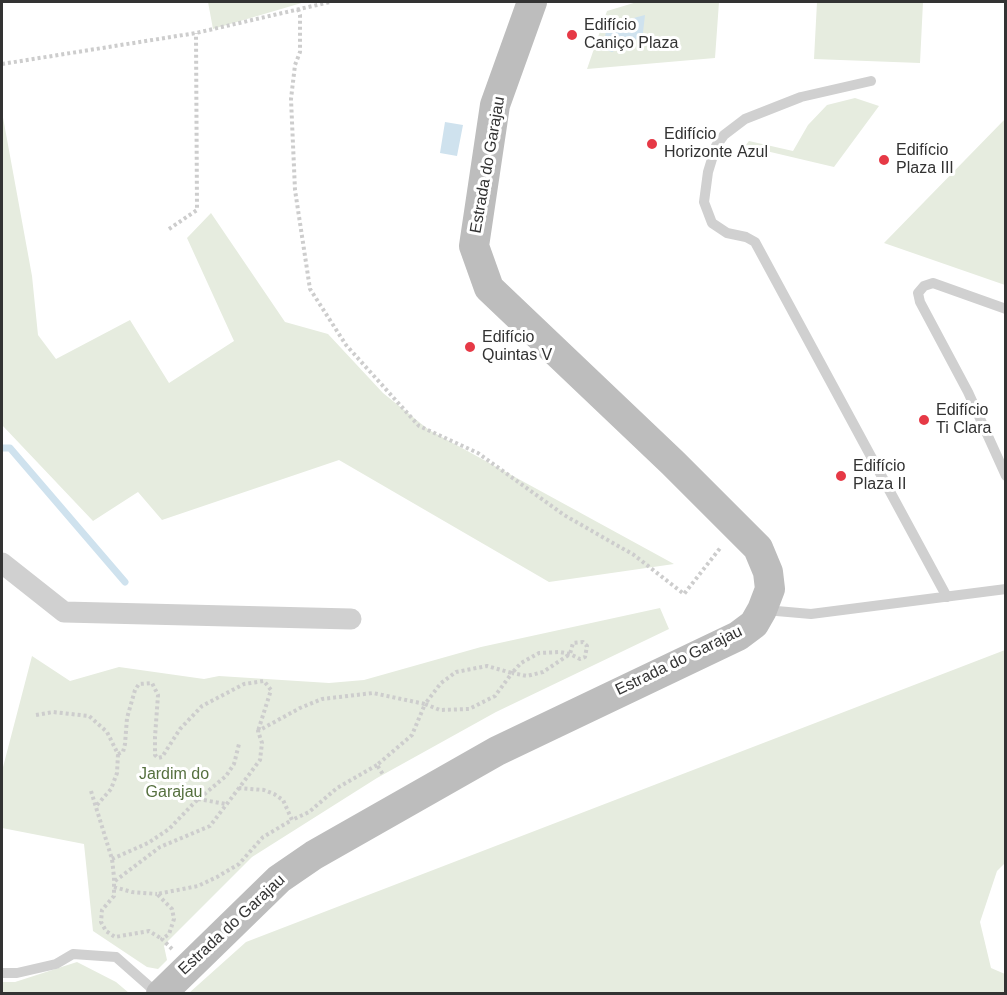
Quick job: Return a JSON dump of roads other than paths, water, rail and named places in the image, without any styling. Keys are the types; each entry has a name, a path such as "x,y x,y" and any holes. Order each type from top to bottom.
{"street":[{"name":"Estrada do Garajau","path":"160,993 279,879 314,855 497,751 738,636 754,624 770,589 768,572 758,548 673,463 489,288 474,246 495,105 532,2"},
{"path":"2,563 64,612 351,619"}],"lane":[{"path":"871,81 801,97 745,118 724,135 716,146 708,172 704,202 712,223 727,233 746,237 755,242 947,597"},
{"path":"1005,309 933,283 924,286 918,293 920,302 968,392 1005,476"},
{"path":"762,610 811,614 1005,589"},
{"path":"2,973 17,973 56,964 73,954 116,957 160,993"}],"water":[{"path":"645,15 642,41 636,39 612,52 603,49 607,25"},
{"path":"445,122 463,125 457,156 440,153"}],"waterway":[{"path":"2,448 10,448 125,582"}],"place":[{"name":"Edifício Caniço Plaza","path":"572,35"},
{"name":"Edifício Horizonte Azul","path":"652,144"},
{"name":"Edifício Plaza III","path":"884,160"},
{"name":"Edifício Quintas V","path":"470,347"},
{"name":"Edifício Ti Clara","path":"924,420"},
{"name":"Edifício Plaza II","path":"841,476"}],"park label":[{"name":"Jardim do Garajau","path":"174,784"}]}
